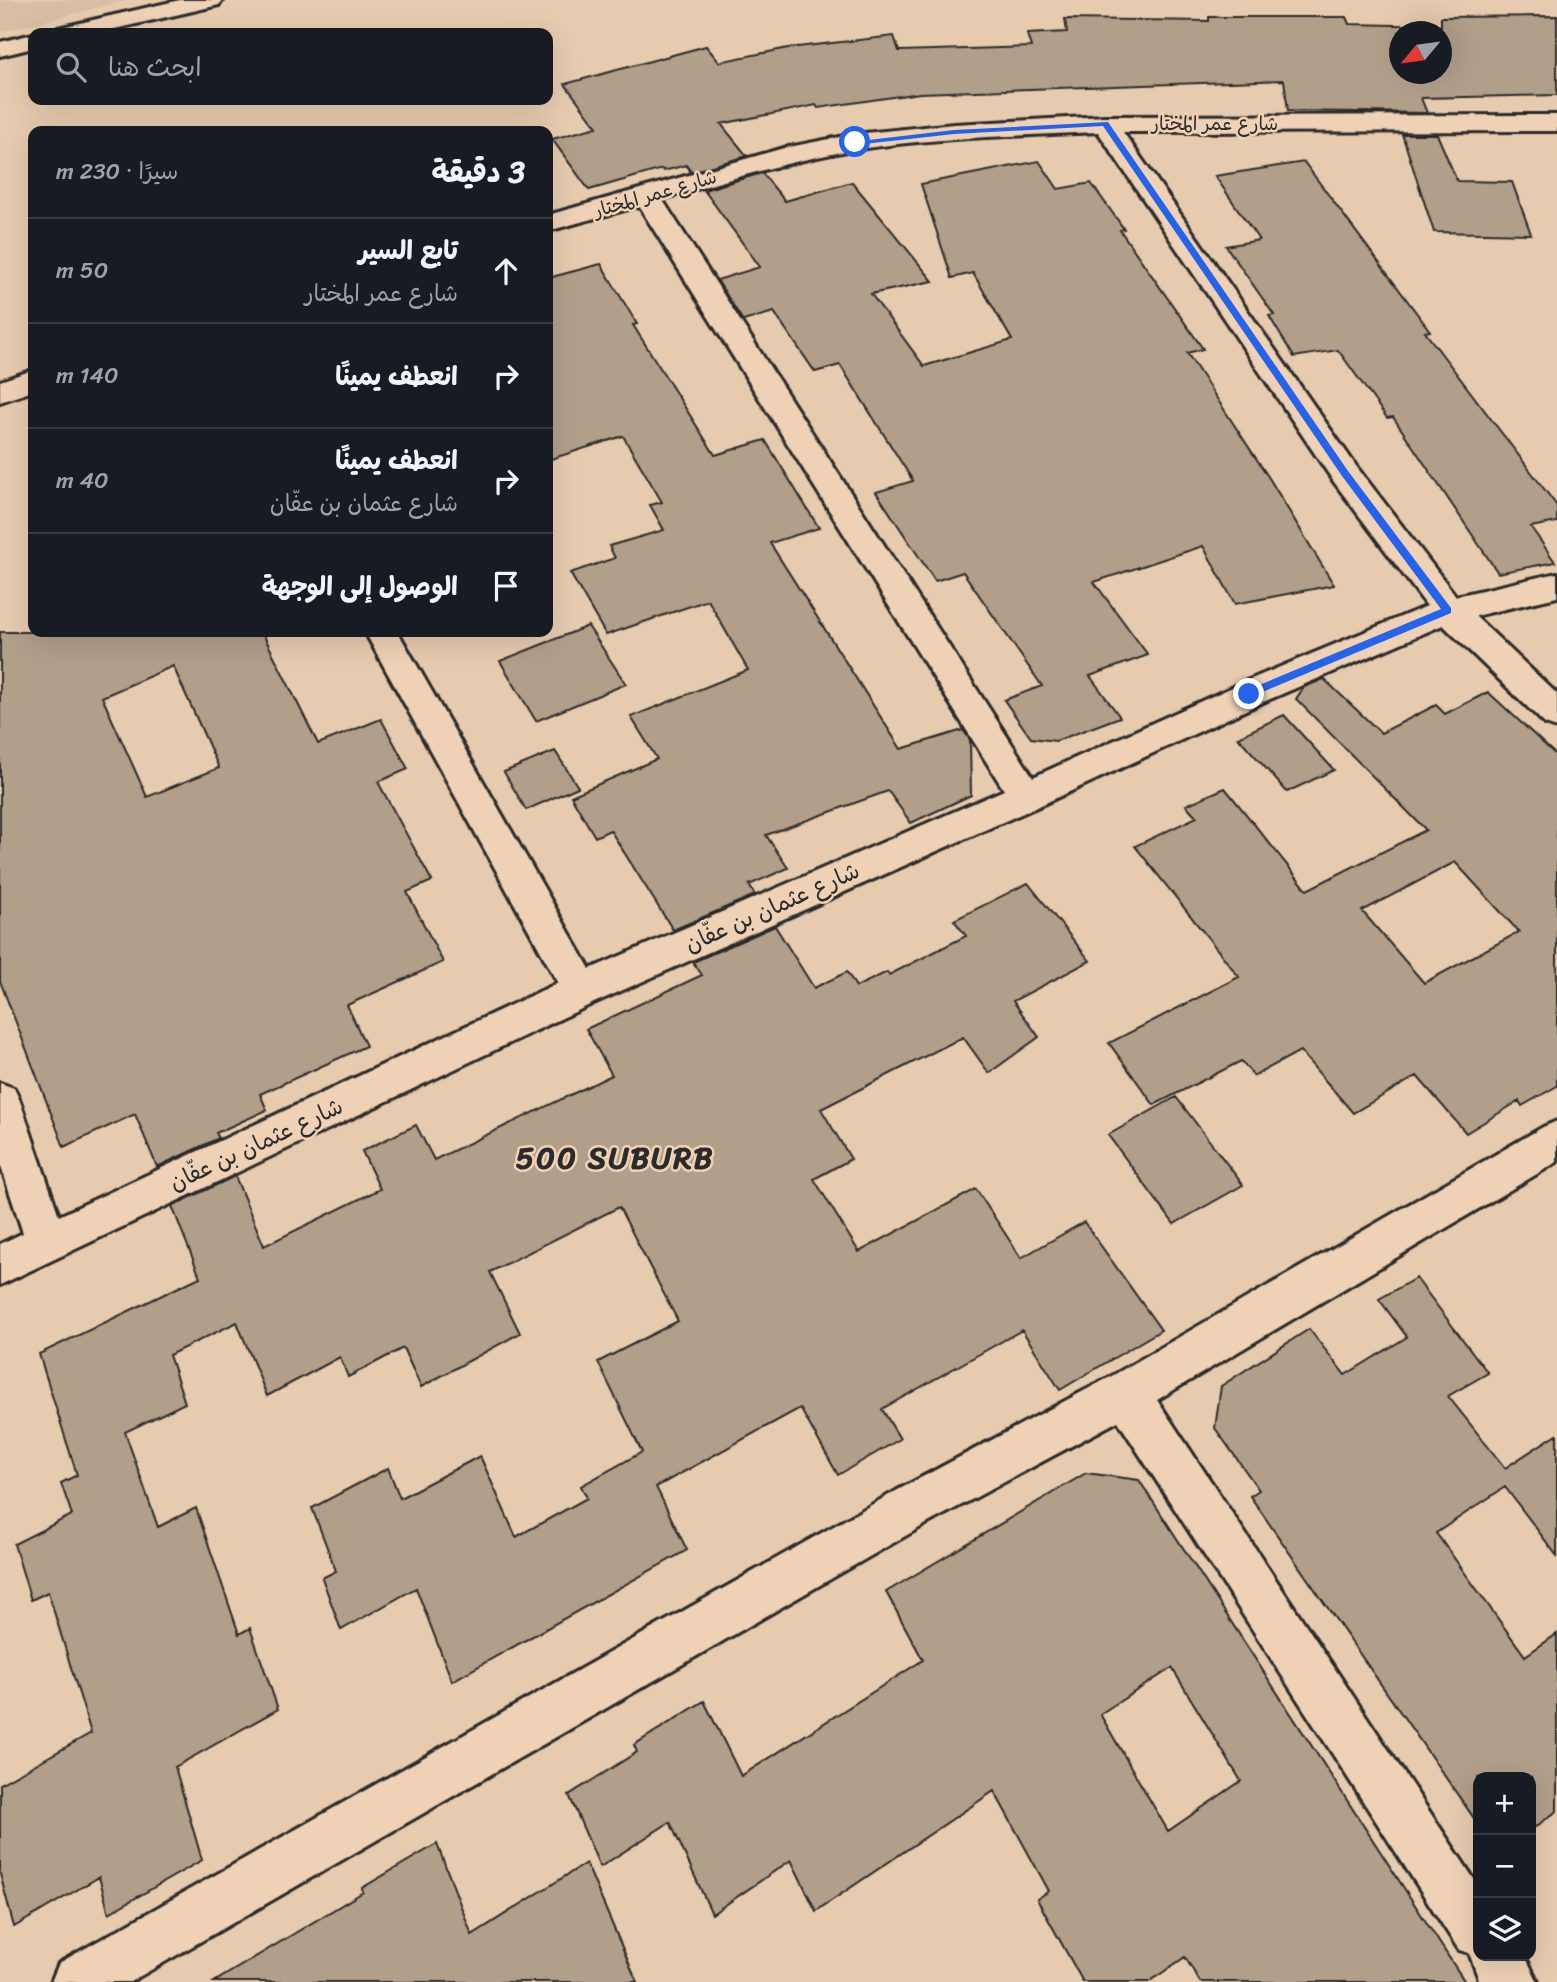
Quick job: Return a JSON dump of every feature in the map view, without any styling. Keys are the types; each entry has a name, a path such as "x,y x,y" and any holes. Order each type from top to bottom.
{"street":[{"path":"89,28 211,0"},
{"path":"0,49 28,42"},
{"name":"شارع عمر المختار","path":"553,222 784,156 855,142 954,132 1105,124 1557,123"},
{"path":"1105,124 1345,474 1448,610 1557,715"},
{"path":"646,195 1026,796"},
{"path":"0,392 28,382"},
{"name":"شارع عثمان بن عفّان","path":"0,1265 582,990 1026,796 1249,694 1448,610 1557,585"},
{"path":"384,637 582,990"},
{"path":"0,1101 47,1243"},
{"path":"78,1982 912,1507 1126,1394 1557,1140"},
{"path":"1126,1394 1473,1923"},
{"path":"1497,1961 1511,1982"}],"shaded area":[{"path":"0,0 129,0 0,32"}],"building":[{"path":"1557,16 1557,95 1421,98 1427,113 1288,111 1284,80 920,93 818,108 816,105 721,124 747,156 691,172 686,165 664,171 662,169 589,190 553,140 597,127 565,84 706,46 719,62 788,48 894,36 899,51 1031,47 1027,34 1067,32 1065,19 1209,21 1209,17 1346,17 1349,24 1389,25 1389,84 1452,84 1452,21 1441,21 1441,17"},
{"path":"1402,134 1437,134 1457,181 1512,182 1531,234 1434,232"},
{"path":"1039,161 1058,189 1091,183 1124,229 1120,230 1203,349 1187,353 1269,478 1334,585 1235,604 1203,546 1094,582 1148,655 1090,676 1120,717 1056,741 1031,738 1004,700 1042,686 963,572 935,581 876,492 913,481 840,365 815,372 774,312 743,321 717,280 760,267 704,190 762,173 785,201 852,182 933,281 871,294 924,366 1012,340 973,273 952,278 921,184"},
{"path":"1304,162 1430,331 1425,332 1557,506 1557,522 1531,527 1555,562 1498,573 1393,417 1387,418 1338,350 1294,357 1269,316 1274,315 1226,246 1259,240 1215,176"},
{"path":"601,264 637,324 633,325 715,455 765,440 819,528 770,543 901,749 963,730 970,740 971,795 911,823 888,791 766,835 788,868 749,885 755,895 673,930 610,830 595,837 571,796 657,759 631,717 748,670 708,600 606,635 570,573 615,558 609,546 664,530 650,505 662,502 623,436 553,458 553,277"},
{"path":"588,626 626,684 536,721 500,661"},
{"path":"0,632 28,632 28,637 264,637 318,744 381,719 408,769 378,782 432,881 407,892 443,962 347,1005 366,1046 260,1094 267,1110 216,1133 219,1138 157,1167 135,1114 64,1147 0,981","holes":["173,666 219,768 147,797 102,697"]},
{"path":"1324,679 1381,733 1436,705 1445,714 1488,692 1557,756 1557,1086 1522,1106 1519,1101 1466,1133 1417,1076 1353,1113 1300,1051 1254,1076 1241,1061 1154,1105 1109,1043 1239,977 1135,846 1197,817 1186,805 1225,788 1307,890 1426,830 1296,699 1304,687","holes":["1455,862 1519,932 1424,983 1362,911"]},
{"path":"1284,715 1334,770 1287,792 1238,737"},
{"path":"555,751 578,787 526,810 504,772"},
{"path":"1028,883 1090,961 1013,1001 1039,1037 989,1073 963,1037 821,1109 851,1159 814,1179 859,1252 976,1189 1021,1258 1084,1222 1161,1330 1060,1390 1022,1330 882,1409 900,1439 838,1475 800,1408 656,1487 687,1550 452,1681 416,1588 341,1630 322,1578 336,1571 312,1508 388,1468 400,1498 480,1456 516,1537 587,1498 581,1486 642,1452 598,1362 678,1321 619,1207 490,1272 520,1333 421,1387 403,1348 348,1377 340,1357 267,1396 237,1322 169,1355 185,1403 125,1432 158,1527 196,1508 239,1634 250,1628 278,1709 175,1767 202,1860 109,1913 99,1877 14,1927 0,1874 0,1784 91,1733 48,1592 31,1600 14,1544 72,1515 61,1483 77,1475 39,1354 200,1277 172,1206 235,1176 264,1246 380,1189 362,1151 416,1125 434,1160 612,1075 586,1029 702,975 693,962 775,926 814,988 847,972 856,987 887,972 889,975 966,936 954,920"},
{"path":"1176,1097 1243,1185 1174,1224 1108,1135"},
{"path":"1416,1278 1488,1373 1448,1396 1505,1468 1557,1434 1557,1556 1505,1487 1436,1533 1525,1656 1557,1634 1557,1811 1536,1826 1536,1772 1473,1772 1473,1817 1250,1496 1259,1490 1215,1428 1221,1386 1309,1329 1345,1375 1407,1337 1379,1299"},
{"path":"1086,1473 1139,1480 1465,1982 1200,1982 1185,1957 1149,1982 1083,1982 1037,1899 1049,1891 994,1791 816,1911 791,1860 712,1914 670,1822 600,1867 569,1795 637,1752 634,1745 704,1701 741,1776 923,1660 886,1592","holes":["1172,1668 1241,1781 1168,1831 1100,1714"]},
{"path":"437,1844 472,1935 586,1863 637,1982 214,1982 363,1892 362,1888"}],"district":[{"name":"500 SUBURB","path":"615,1158"}],"route":[{"path":"855,142 954,132 1105,124 1263,350 1345,474 1448,610 1249,694"}]}
